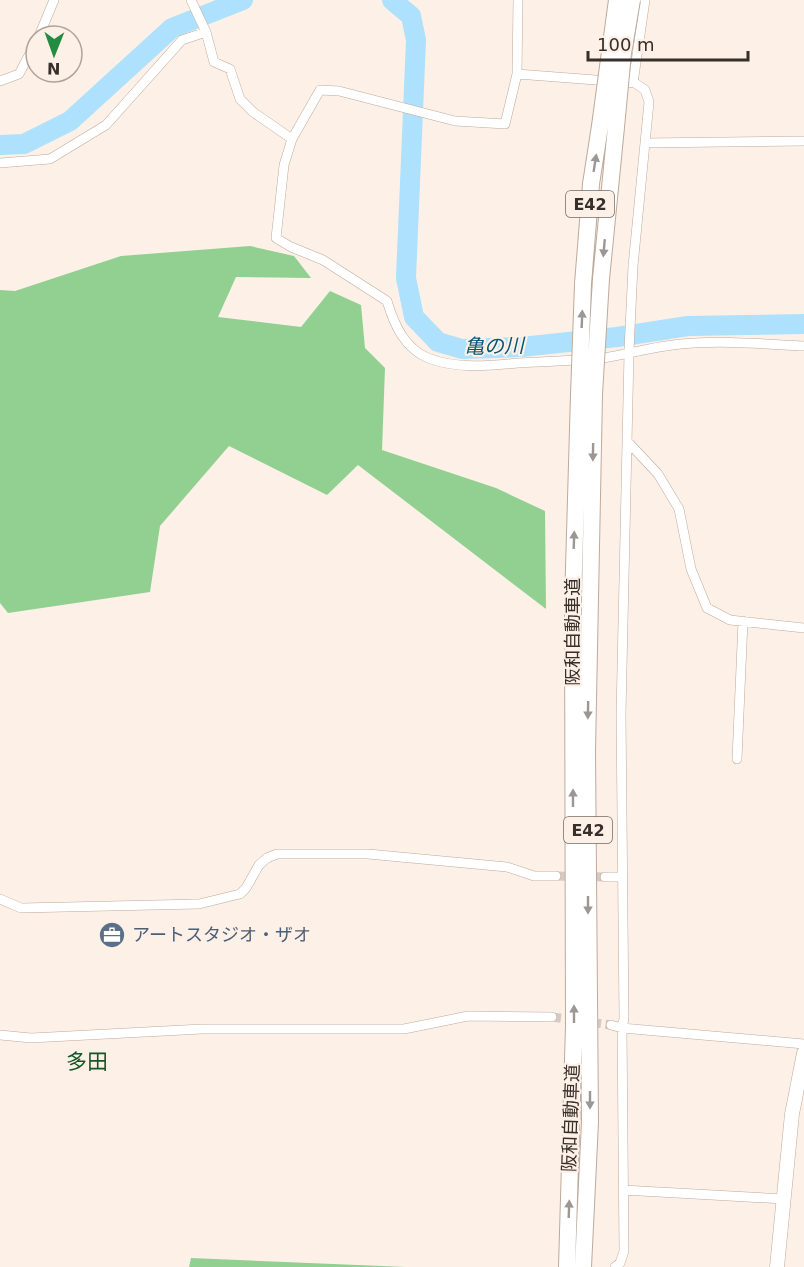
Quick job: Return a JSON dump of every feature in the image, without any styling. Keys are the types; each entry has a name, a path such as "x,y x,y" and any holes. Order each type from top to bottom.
{"highway":[{"name":"阪和自動車道","path":"567,1267 574,1026 573,603 586,394 601,279 617,0"},
{"name":"阪和自動車道","path":"583,1267 590,1122 586,394 583,284 591,184 608,126 632,0"}],"main road":[{"path":"777,1267 792,1114 804,1053"}],"street":[{"path":"44,24 54,0"},
{"path":"518,0 517,74 505,124 455,121 339,91 320,90 291,139 284,165 276,238 323,260 387,301 393,321 407,345 427,358 455,365 484,366 608,357 629,351 708,342 804,346"},
{"path":"633,83 645,0"},
{"path":"192,2 206,32 214,62 230,69 240,99 253,112 291,139"},
{"path":"0,163 50,159 106,125 182,40 206,32"},
{"path":"0,81 19,74 24,65"},
{"path":"517,74 633,83 645,90 649,102 633,266 629,351 621,714 624,1251 620,1263 615,1267"},
{"path":"645,143 804,141"},
{"path":"627,441 658,474 679,509 691,569 707,608 730,620 804,628"},
{"path":"737,759 743,621"},
{"path":"0,899 21,908 199,904 240,894 260,865 267,858 277,854 368,854 507,867 534,876 556,876"},
{"path":"605,877 622,876"},
{"path":"0,1035 31,1038 202,1029 404,1029 468,1016 552,1017"},
{"path":"611,1025 622,1028 804,1044"},
{"path":"623,1190 784,1199"}],"green space":[{"path":"250,246 294,256 311,278 236,277 218,317 301,327 330,291 361,305 365,348 385,368 382,450 496,488 545,511 546,609 358,465 327,495 229,446 160,526 150,592 8,613 0,603 0,290 15,291 121,256"},
{"path":"191,1258 406,1267 189,1267"}],"waterway":[{"name":"亀の川","path":"0,145 24,144 70,121 172,28 243,0"},
{"name":"亀の川","path":"392,0 411,16 416,40 406,278 414,317 438,342 462,349 521,347 617,337 688,326 804,324"}],"tunnel":[{"path":"556,876 605,877"},
{"path":"552,1017 611,1025"}],"place":[{"name":"アートスタジオ・ザオ","path":"112,935"}],"district":[{"name":"多田","path":"87,1062"}]}
